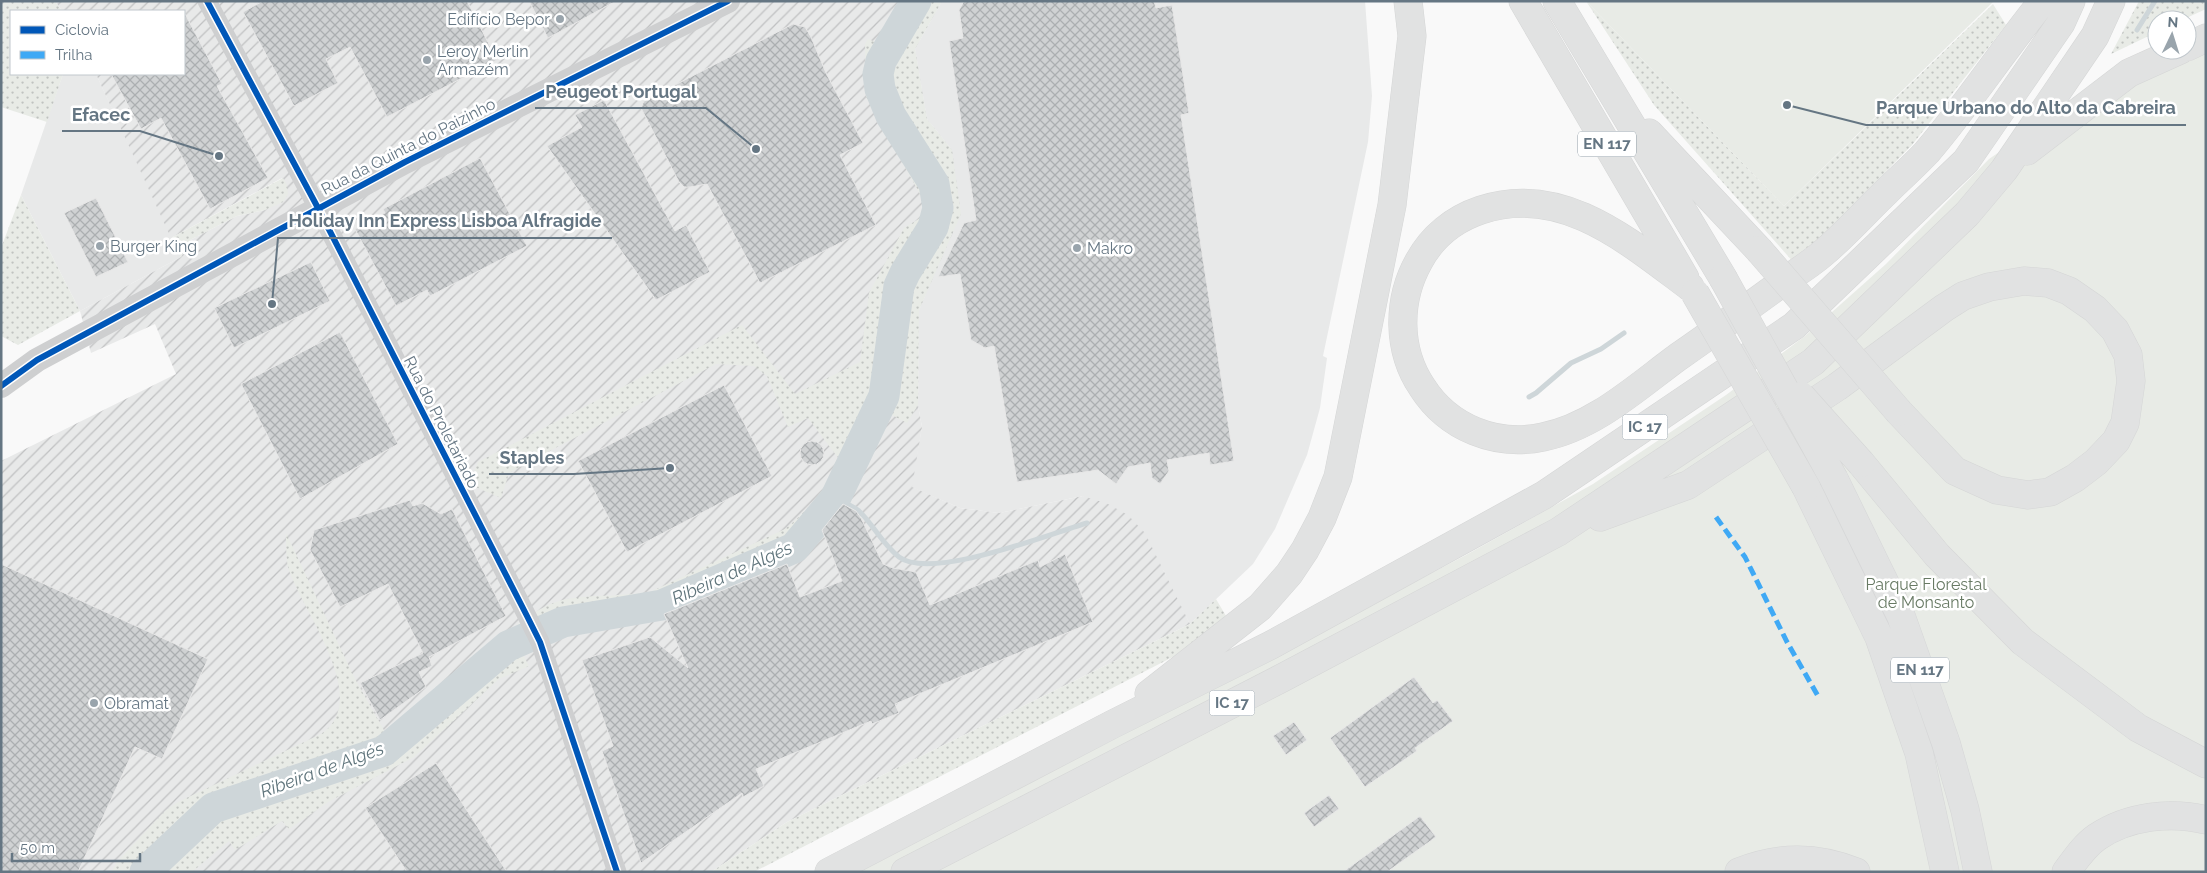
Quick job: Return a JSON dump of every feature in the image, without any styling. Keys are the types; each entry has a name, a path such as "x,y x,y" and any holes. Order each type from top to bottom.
{"main road":[{"path":"1113,724 1182,666 1232,632 1260,607 1289,574 1305,550 1322,518 1338,477 1392,205 1412,36 1408,1"},
{"name":"EN 117","path":"1523,1 1806,487 1879,637 1919,752 1945,872"},
{"name":"EN 117","path":"1557,1 1723,278 1834,478 1901,616 1946,743 1965,810 1978,872"},
{"path":"1692,290 1595,221 1550,205 1507,202 1464,216 1443,231 1426,249 1412,274 1404,298 1403,331 1410,368 1425,392 1444,413 1464,427 1489,438 1515,440 1540,438 1566,431 1605,410 1822,255 1926,153 2043,1"},
{"name":"IC 17","path":"829,872 1113,724 1271,645 1544,495 1794,326 1966,161 2061,23 2071,1"},
{"name":"IC 17","path":"905,872 1274,682 1558,532 1813,362 1967,214 2004,170 2095,36 2111,1"},
{"path":"2004,170 2056,127 2129,73 2158,60"},
{"path":"1558,532 1688,485 1837,387 1944,308 1964,296 1989,287 2024,281 2048,283 2069,291 2095,309 2115,330 2128,355 2131,380 2125,423 2116,441 2096,462 2075,478 2050,492 2028,496 1997,490 1955,471 1899,412 1759,250 1611,92"},
{"name":"EN 117","path":"1767,357 1861,463 1937,555 2023,642 2138,728 2206,764"},
{"path":"2066,872 2080,853 2097,837 2141,819 2167,816 2206,820"},
{"path":"1739,872 1761,864 1786,859 1816,860 1856,872"}],"street":[{"name":"Rua do Proletariado","path":"207,1 318,208 528,616 540,642 617,872"},
{"name":"Rua da Quinta do Paizinho","path":"1,386 37,360 318,208 728,1"},
{"name":"Rua da Quinta do Paizinho","path":"1,372 37,360"}],"shaded area":[{"path":"55,1 942,1 915,49 927,119 952,150 961,214 919,310 918,405 922,427 912,487 960,508 999,513 1083,496 1108,504 1128,515 1145,533 1190,624 787,822 711,872 1,872 1,461 176,374 155,324 91,353 80,311 181,257 190,240 237,216 265,210 282,178 171,238 96,75 185,75 185,10 61,10"},
{"path":"942,1 1365,1 1372,96 1368,142 1323,356 1327,358 1320,408 1307,455 1275,529 1253,564 1190,624 1164,571 1083,496 999,513 960,508 911,487 922,427 918,405 919,310 925,296 952,150 927,119 915,49"},
{"path":"63,75 96,75 181,257 80,311 21,195"}],"green space":[{"path":"1,1 55,1 61,10 10,10 10,75 63,75 47,122 1,107"},
{"path":"901,1 942,1 915,49 927,119 952,150 961,214 919,310 918,405 907,423 890,414 846,490 850,492 799,559 654,618 548,632 519,647 529,666 499,679 414,757 330,801 289,829 282,821 235,850 229,841 192,872 111,872 117,862 165,811 178,802 321,734 335,718 340,699 337,677 329,653 288,567 286,533 355,679 385,732 475,657 478,659 522,621 546,606 573,598 650,592 785,529 809,507 831,478 839,459 808,418 788,427 767,376 754,366 716,364 509,473 501,498 473,486 473,474 478,462 742,325 795,394 860,362 869,293 904,228 930,212 866,97 865,44 868,39 878,43"},
{"path":"1586,1 1784,206 1993,4 2006,25 1912,145 1795,264 1654,105"},
{"path":"1586,1 1994,1 1784,206"},
{"path":"2139,1 2206,1 2206,9 2197,13 2197,10 2147,10 2147,37 2111,54"},
{"name":"Parque Florestal de Monsanto","path":"2206,27 2206,872 859,872 1466,555 1593,484 1726,395 1805,336 1886,264 1989,159 2127,65 2147,55 2147,60 2197,60 2197,31"},
{"path":"283,178 287,185 288,194 283,202 265,210 237,216 190,240 181,257 171,238"},
{"path":"21,195 80,311 18,345 1,336 1,248"},
{"path":"1216,599 1229,621 1202,642 754,872 711,872 787,822 1190,624"}],"building":[{"path":"263,1 467,1 497,60 387,117 350,47 326,59 338,83 294,106 243,12"},
{"name":"Edifício Bepor","path":"529,1 616,1 548,38"},
{"name":"Makro","path":"964,1 1154,1 1156,8 1172,5 1189,113 1181,115 1234,461 1210,465 1209,453 1167,460 1169,471 1160,484 1152,478 1150,463 1128,467 1116,484 1098,470 1017,482 994,346 985,348 971,340 960,274 938,277 964,223 976,220 949,41 963,38 959,10"},
{"path":"185,14 222,84 217,86 268,178 210,209 161,118 141,129 112,75 185,75"},
{"path":"793,24 805,27 811,37 826,73 863,143 840,155 876,225 760,283 707,184 684,187 679,182 641,108 644,101"},
{"path":"604,100 675,231 686,225 710,272 656,300 547,146 582,127 575,115"},
{"path":"480,158 527,246 430,296 427,290 396,306 355,229 385,213 383,209"},
{"name":"Burger King","path":"96,198 128,262 96,277 64,213"},
{"path":"311,262 330,301 234,348 214,308"},
{"path":"340,332 398,444 300,499 241,384"},
{"path":"724,385 772,476 627,552 578,461"},
{"path":"812,441 820,445 824,453 820,461 812,465 804,461 800,453 804,445"},
{"path":"410,500 413,506 422,503 441,514 452,509 506,616 429,657 432,666 419,672 426,687 380,720 360,683 423,653 388,584 340,607 310,550 314,530"},
{"path":"843,504 856,511 861,518 883,564 893,568 916,572 930,605 1038,560 1040,567 1065,554 1093,622 895,704 899,713 872,724 871,721 756,769 764,786 743,797 742,793 641,863 602,751 613,746 582,660 650,637 688,668 664,614 787,564 800,597 842,581 822,530"},
{"name":"Obramat","path":"1,564 208,659 162,759 135,747 78,872 1,872"},
{"path":"1414,677 1433,703 1437,700 1453,721 1415,748 1417,751 1365,787 1330,738"},
{"path":"1294,722 1307,740 1286,755 1273,736"},
{"path":"436,763 507,872 407,872 365,808"},
{"path":"1329,795 1339,809 1314,827 1304,813"},
{"path":"1420,816 1436,837 1387,872 1343,872"}],"waterway":[{"name":"Ribeira de Algés","path":"145,872 213,808 384,751 508,646 563,622 662,605 794,548 835,499 884,396 899,286 933,227 938,208 934,184 891,116 880,89 878,74 881,61 916,1"},
{"path":"2137,30 2155,1"},
{"path":"1529,397 1571,363 1601,349 1624,333"},
{"path":"835,499 859,511 893,552 899,557 915,563 963,560 1019,545 1087,523"}],"marked path":[{"path":"1716,517 1745,557 1787,642 1818,696"}],"cycle path":[{"path":"207,1 318,208 540,642 617,872"},
{"path":"1,386 37,360 405,162 728,1"}],"place":[{"name":"Edifício Bepor","path":"560,19"},
{"name":"Leroy Merlin Armazém","path":"427,60"},
{"name":"Parque Urbano do Alto da Cabreira","path":"1787,105"},
{"name":"Peugeot Portugal","path":"756,149"},
{"name":"Efacec","path":"219,156"},
{"name":"Burger King","path":"100,246"},
{"name":"Makro","path":"1077,248"},
{"name":"Holiday Inn Express Lisboa Alfragide","path":"272,304"},
{"name":"Staples","path":"670,468"},
{"name":"Obramat","path":"94,703"}]}
